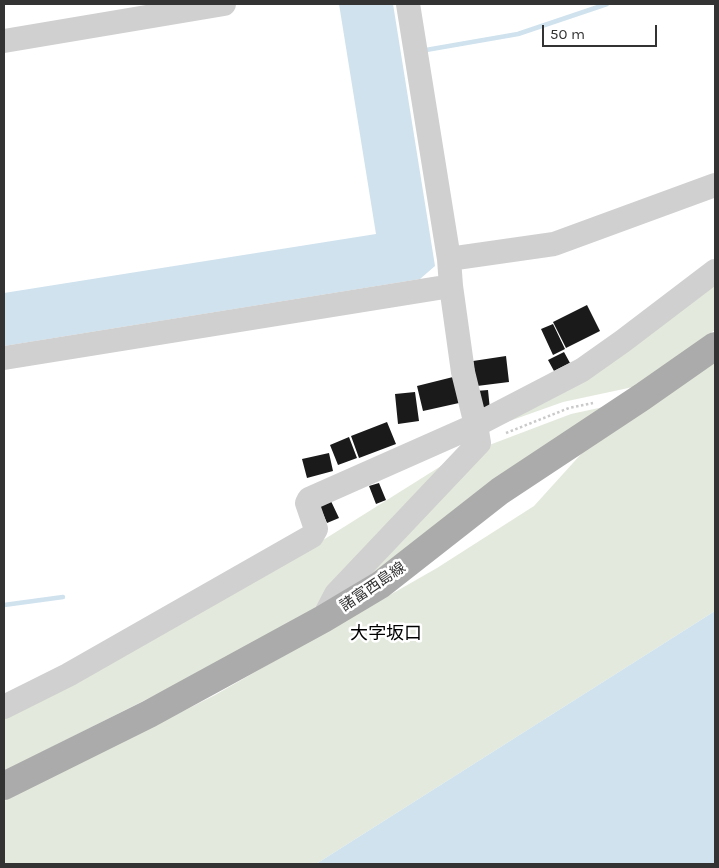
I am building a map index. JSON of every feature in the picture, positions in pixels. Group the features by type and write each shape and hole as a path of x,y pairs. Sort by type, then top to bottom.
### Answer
{"main road":[{"name":"諸富西島線","path":"4,786 148,714 380,586 500,491 715,346"}],"street":[{"path":"4,41 224,4"},
{"path":"408,4 449,259 463,372 478,434"},
{"path":"449,259 554,244 715,185"},
{"path":"4,707 68,675 312,536 316,529 307,503 309,499 478,434 582,370 715,271"},
{"path":"4,358 451,286"},
{"path":"323,619 336,594 478,434"}],"path":[{"path":"478,434 569,408 595,403"}],"shaded area":[{"path":"715,280 715,330 633,387 563,402 504,423"},
{"path":"715,357 715,611 316,864 4,864 4,801 215,695 437,568 534,506 582,453"},
{"path":"622,403 491,484 345,594 484,447 571,414"},
{"path":"457,456 317,607 183,681 4,771 4,716 320,542"}],"water":[{"path":"339,4 393,4 435,266 420,279 4,346 4,293 376,234"},
{"path":"715,611 715,864 316,864"}],"building":[{"path":"587,305 600,331 566,348 553,322"},
{"path":"553,324 565,349 553,355 541,329"},
{"path":"564,352 570,363 554,371 548,360"},
{"path":"506,356 509,382 477,386 473,361"},
{"path":"453,377 459,403 423,411 417,386"},
{"path":"488,390 490,410 478,412 476,391"},
{"path":"415,392 419,421 398,424 395,394"},
{"path":"387,422 396,444 359,458 351,436"},
{"path":"349,437 357,458 338,465 330,445"},
{"path":"329,453 333,471 307,478 302,459"},
{"path":"379,483 386,500 376,504 369,486"},
{"path":"329,497 339,518 327,523 318,502"}],"waterway":[{"path":"426,50 518,34 607,4"},
{"path":"4,605 63,597"}],"district":[{"name":"大字坂口","path":"386,634"}]}
